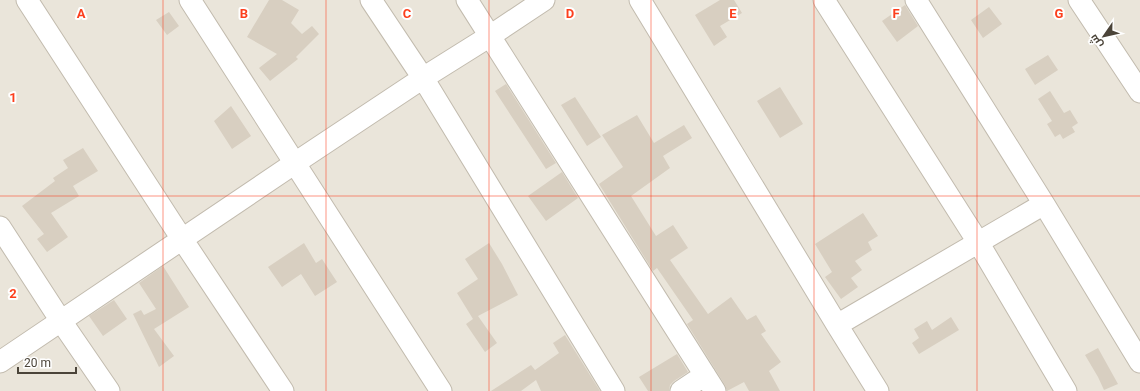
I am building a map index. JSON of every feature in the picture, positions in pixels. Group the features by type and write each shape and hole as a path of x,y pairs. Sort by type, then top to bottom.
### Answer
{"street":[{"path":"27,0 182,239 283,391"},
{"path":"190,0 441,391"},
{"path":"371,0 423,78 614,391"},
{"path":"467,0 710,383 681,391"},
{"path":"0,362 295,163 544,0"},
{"path":"640,0 878,391"},
{"path":"824,0 978,242 1066,391"},
{"path":"916,0 1044,204 1140,362"},
{"path":"1079,0 1140,92"},
{"path":"837,325 1044,204"},
{"path":"0,227 61,321 109,391"}],"shaded area":[{"path":"0,0 1140,0 1140,391 0,391"}],"building":[{"path":"269,0 282,0 299,10 291,23 302,34 312,26 319,34 296,57 298,59 270,81 259,68 277,54 247,37"},
{"path":"720,0 734,0 742,13 720,26 727,37 714,46 695,15"},
{"path":"905,5 918,26 897,42 882,21"},
{"path":"989,7 1002,24 983,38 971,20"},
{"path":"169,12 179,26 167,35 156,20"},
{"path":"1048,55 1058,70 1035,85 1025,69"},
{"path":"506,84 556,163 546,169 495,91"},
{"path":"780,87 803,124 780,138 757,101"},
{"path":"1050,91 1064,113 1070,110 1078,123 1072,127 1075,132 1063,139 1060,134 1055,137 1047,124 1052,121 1038,99"},
{"path":"575,97 601,137 587,146 561,105"},
{"path":"231,106 251,136 232,149 214,121"},
{"path":"637,115 654,143 684,125 692,138 663,156 670,168 631,196 656,236 673,225 688,248 670,260 708,314 731,297 747,320 756,315 766,331 761,334 781,362 769,371 780,391 749,391 744,382 727,391 725,385 687,324 693,320 657,268 653,271 599,184 623,167 602,135"},
{"path":"83,148 98,171 73,186 79,196 51,213 68,237 47,252 37,239 44,234 22,206 55,181 53,178 68,168 63,160"},
{"path":"562,172 578,198 546,221 528,196"},
{"path":"863,213 878,236 868,242 872,250 855,261 862,270 851,278 858,287 841,299 825,277 832,272 815,244"},
{"path":"304,243 316,263 322,259 337,282 315,296 301,274 282,287 268,267"},
{"path":"489,243 518,295 478,316 497,343 485,352 466,324 473,319 457,293 478,279 465,259"},
{"path":"163,266 189,307 154,329 174,356 159,367 133,314 141,310 144,315 156,309 139,283"},
{"path":"114,300 127,319 103,336 89,316"},
{"path":"951,317 959,330 919,354 912,343 919,338 914,329 927,321 932,330"},
{"path":"565,335 600,391 541,391 536,380 521,391 491,391 531,365 535,370 559,353 553,343"},
{"path":"1098,348 1118,384 1104,390 1085,355"},
{"path":"677,354 688,372 670,385 669,391 648,391 639,377"}]}
